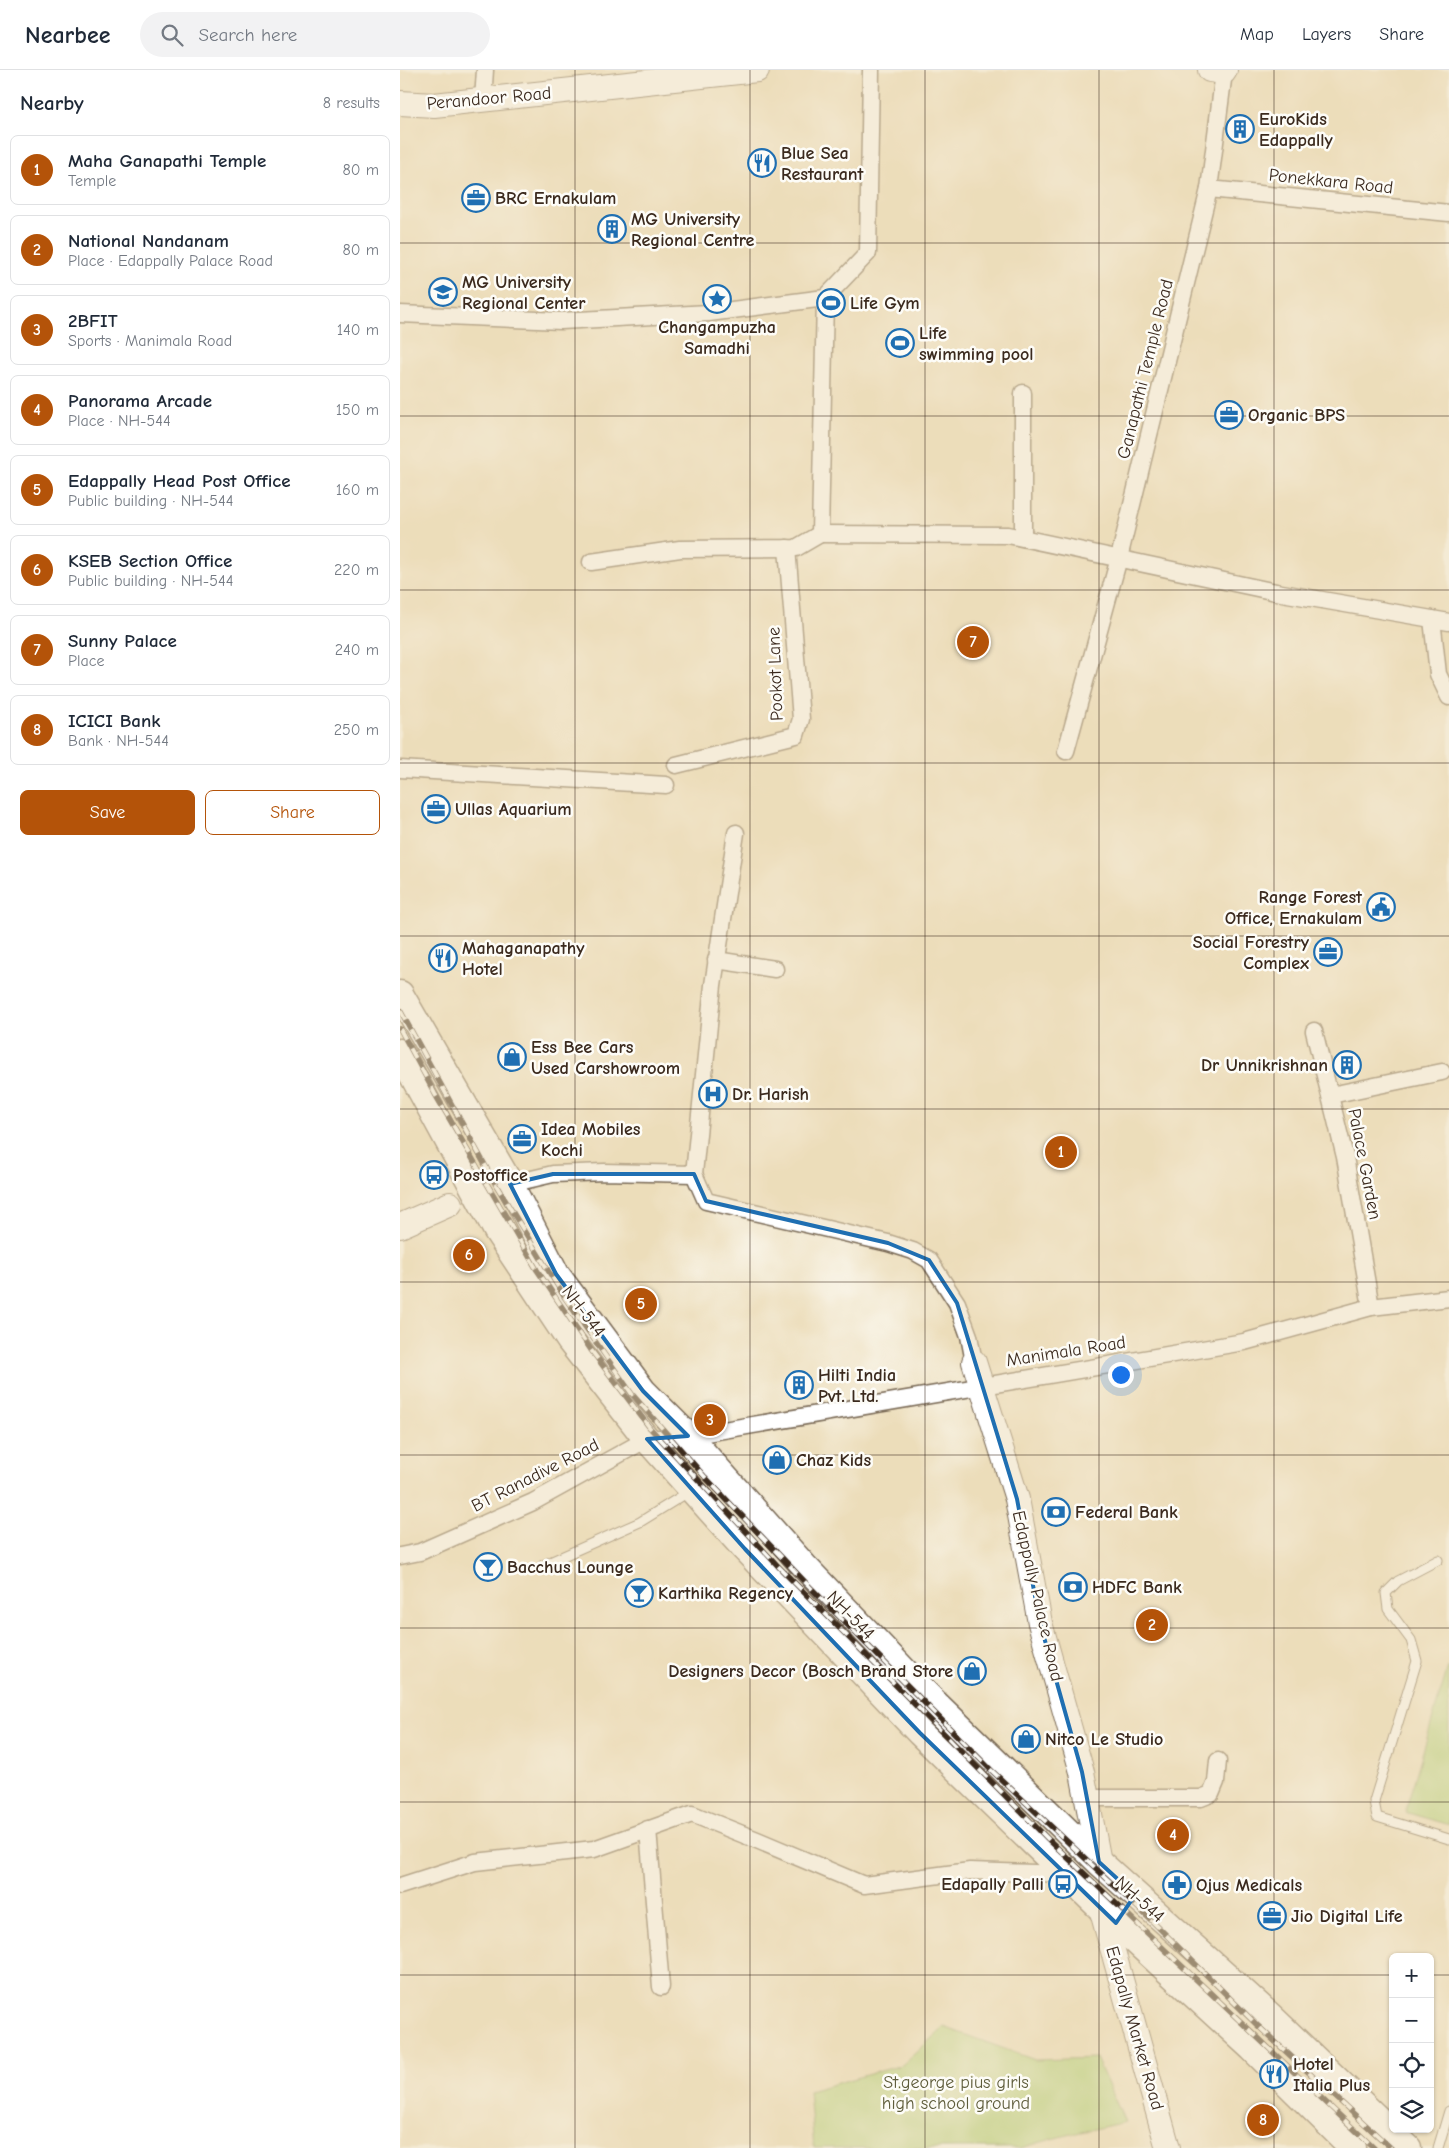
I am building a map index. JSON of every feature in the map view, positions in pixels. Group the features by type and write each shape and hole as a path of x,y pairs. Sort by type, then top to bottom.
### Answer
{"main road":[{"name":"NH-544","path":"400,994 510,1184 556,1274 643,1391 688,1436 804,1566 933,1702 1099,1862 1269,2015 1408,2148"},
{"name":"NH-544","path":"400,1052 497,1231 570,1341 647,1439 745,1549 920,1733 1109,1915 1252,2048 1353,2148"},
{"path":"1109,1915 1135,1895"},
{"path":"1359,2148 1381,2122"}],"street":[{"path":"483,100 485,70"},
{"name":"Perandoor Road","path":"400,103 434,105 756,70"},
{"path":"400,314 562,321 709,313 825,298 868,252 871,70"},
{"name":"Ganapathi Temple Road","path":"1066,751 1120,558 1209,190 1220,71"},
{"name":"Ponekkara Road","path":"1209,190 1449,213"},
{"path":"820,534 825,298"},
{"path":"1023,537 1024,393"},
{"path":"591,562 680,549 796,548 820,534 998,534 1023,537 1276,592 1449,622"},
{"name":"Pookot Lane","path":"676,765 796,735 801,719 787,548"},
{"path":"1432,619 1438,674 1449,697"},
{"path":"400,769 666,785"},
{"path":"736,833 716,960 694,1174 706,1201 888,1243 914,1251 929,1260 957,1303 969,1336 974,1362"},
{"path":"716,960 775,969"},
{"name":"Palace Garden","path":"1314,1031 1345,1158 1371,1307"},
{"path":"1330,1096 1442,1072"},
{"path":"510,1184 553,1174 604,1172 694,1174"},
{"path":"400,1226 450,1204 477,1196"},
{"name":"Manimala Road","path":"688,1436 1244,1342 1371,1307 1449,1298"},
{"name":"Edappally Palace Road","path":"974,1362 1016,1499 1040,1623 1082,1772 1099,1862"},
{"name":"BT Ranadive Road","path":"400,1556 420,1552 533,1502 647,1439 688,1436"},
{"path":"1086,1798 1201,1798 1211,1794 1216,1782 1218,1761"},
{"path":"400,1886 475,1862 594,1849 692,1814 864,1885 970,1871 1068,1874"},
{"path":"648,1829 661,1987"},
{"name":"Edapally Market Road","path":"1109,1915 1168,2148"}],"lane":[{"path":"543,1565 640,1522 692,1490"},
{"path":"1438,1560 1398,1581 1386,1593 1388,1609 1411,1640 1417,1661 1374,1801 1377,1817 1449,1839"},
{"path":"1438,2148 1449,2111"}],"highlighted area":[{"path":"553,1174 694,1174 706,1201 888,1243 929,1260 957,1303 1017,1499 1040,1623 1082,1772 1099,1862 1135,1895 1116,1923 920,1733 745,1549 647,1439 688,1436 643,1391 556,1274 510,1184"}],"green space":[{"path":"1449,1668 1449,1825 1405,1812"},
{"name":"St.george pius girls high school ground","path":"944,2027 1035,2060 1096,2058 1125,2122 1021,2148 814,2148 809,2091 902,2065"}],"railway":[{"path":"400,1010 496,1185 565,1298 632,1394 705,1477 806,1583 991,1770 1153,1922 1257,2025 1391,2148"},
{"path":"400,1029 435,1094 537,1270 591,1350 650,1428 778,1566 1048,1839 1374,2148"}],"place":[{"name":"EuroKids Edappally","path":"1240,129"},
{"name":"Blue Sea Restaurant","path":"762,163"},
{"name":"BRC Ernakulam","path":"476,198"},
{"name":"MG University Regional Centre","path":"612,229"},
{"name":"MG University Regional Center","path":"443,292"},
{"name":"Changampuzha Samadhi","path":"717,299"},
{"name":"Life Gym","path":"831,303"},
{"name":"Life swimming pool","path":"900,343"},
{"name":"Organic BPS","path":"1229,415"},
{"name":"Sunny Palace","path":"973,642"},
{"name":"Ullas Aquarium","path":"436,809"},
{"name":"Range Forest Office, Ernakulam","path":"1381,907"},
{"name":"Social Forestry Complex","path":"1328,952"},
{"name":"Mahaganapathy Hotel","path":"443,958"},
{"name":"Ess Bee Cars Used Carshowroom","path":"512,1057"},
{"name":"Dr Unnikrishnan","path":"1347,1065"},
{"name":"Dr. Harish","path":"713,1094"},
{"name":"Idea Mobiles Kochi","path":"522,1139"},
{"name":"Maha Ganapathi Temple","path":"1061,1152"},
{"name":"Postoffice","path":"434,1175"},
{"name":"KSEB Section Office","path":"469,1255"},
{"name":"Edappally Head Post Office","path":"641,1304"},
{"name":"Hilti India Pvt. Ltd.","path":"799,1385"},
{"name":"2BFIT","path":"710,1420"},
{"name":"Chaz Kids","path":"777,1460"},
{"name":"Federal Bank","path":"1056,1512"},
{"name":"Bacchus Lounge","path":"488,1567"},
{"name":"HDFC Bank","path":"1073,1587"},
{"name":"Karthika Regency","path":"639,1593"},
{"name":"National Nandanam","path":"1152,1625"},
{"name":"Designers Decor (Bosch Brand Store","path":"972,1671"},
{"name":"Nitco Le Studio","path":"1026,1739"},
{"name":"Panorama Arcade","path":"1173,1835"},
{"name":"Edapally Palli","path":"1063,1884"},
{"name":"Ojus Medicals","path":"1177,1885"},
{"name":"Jio Digital Life","path":"1272,1916"},
{"name":"Hotel Italia Plus","path":"1274,2074"},
{"name":"ICICI Bank","path":"1263,2120"}]}
